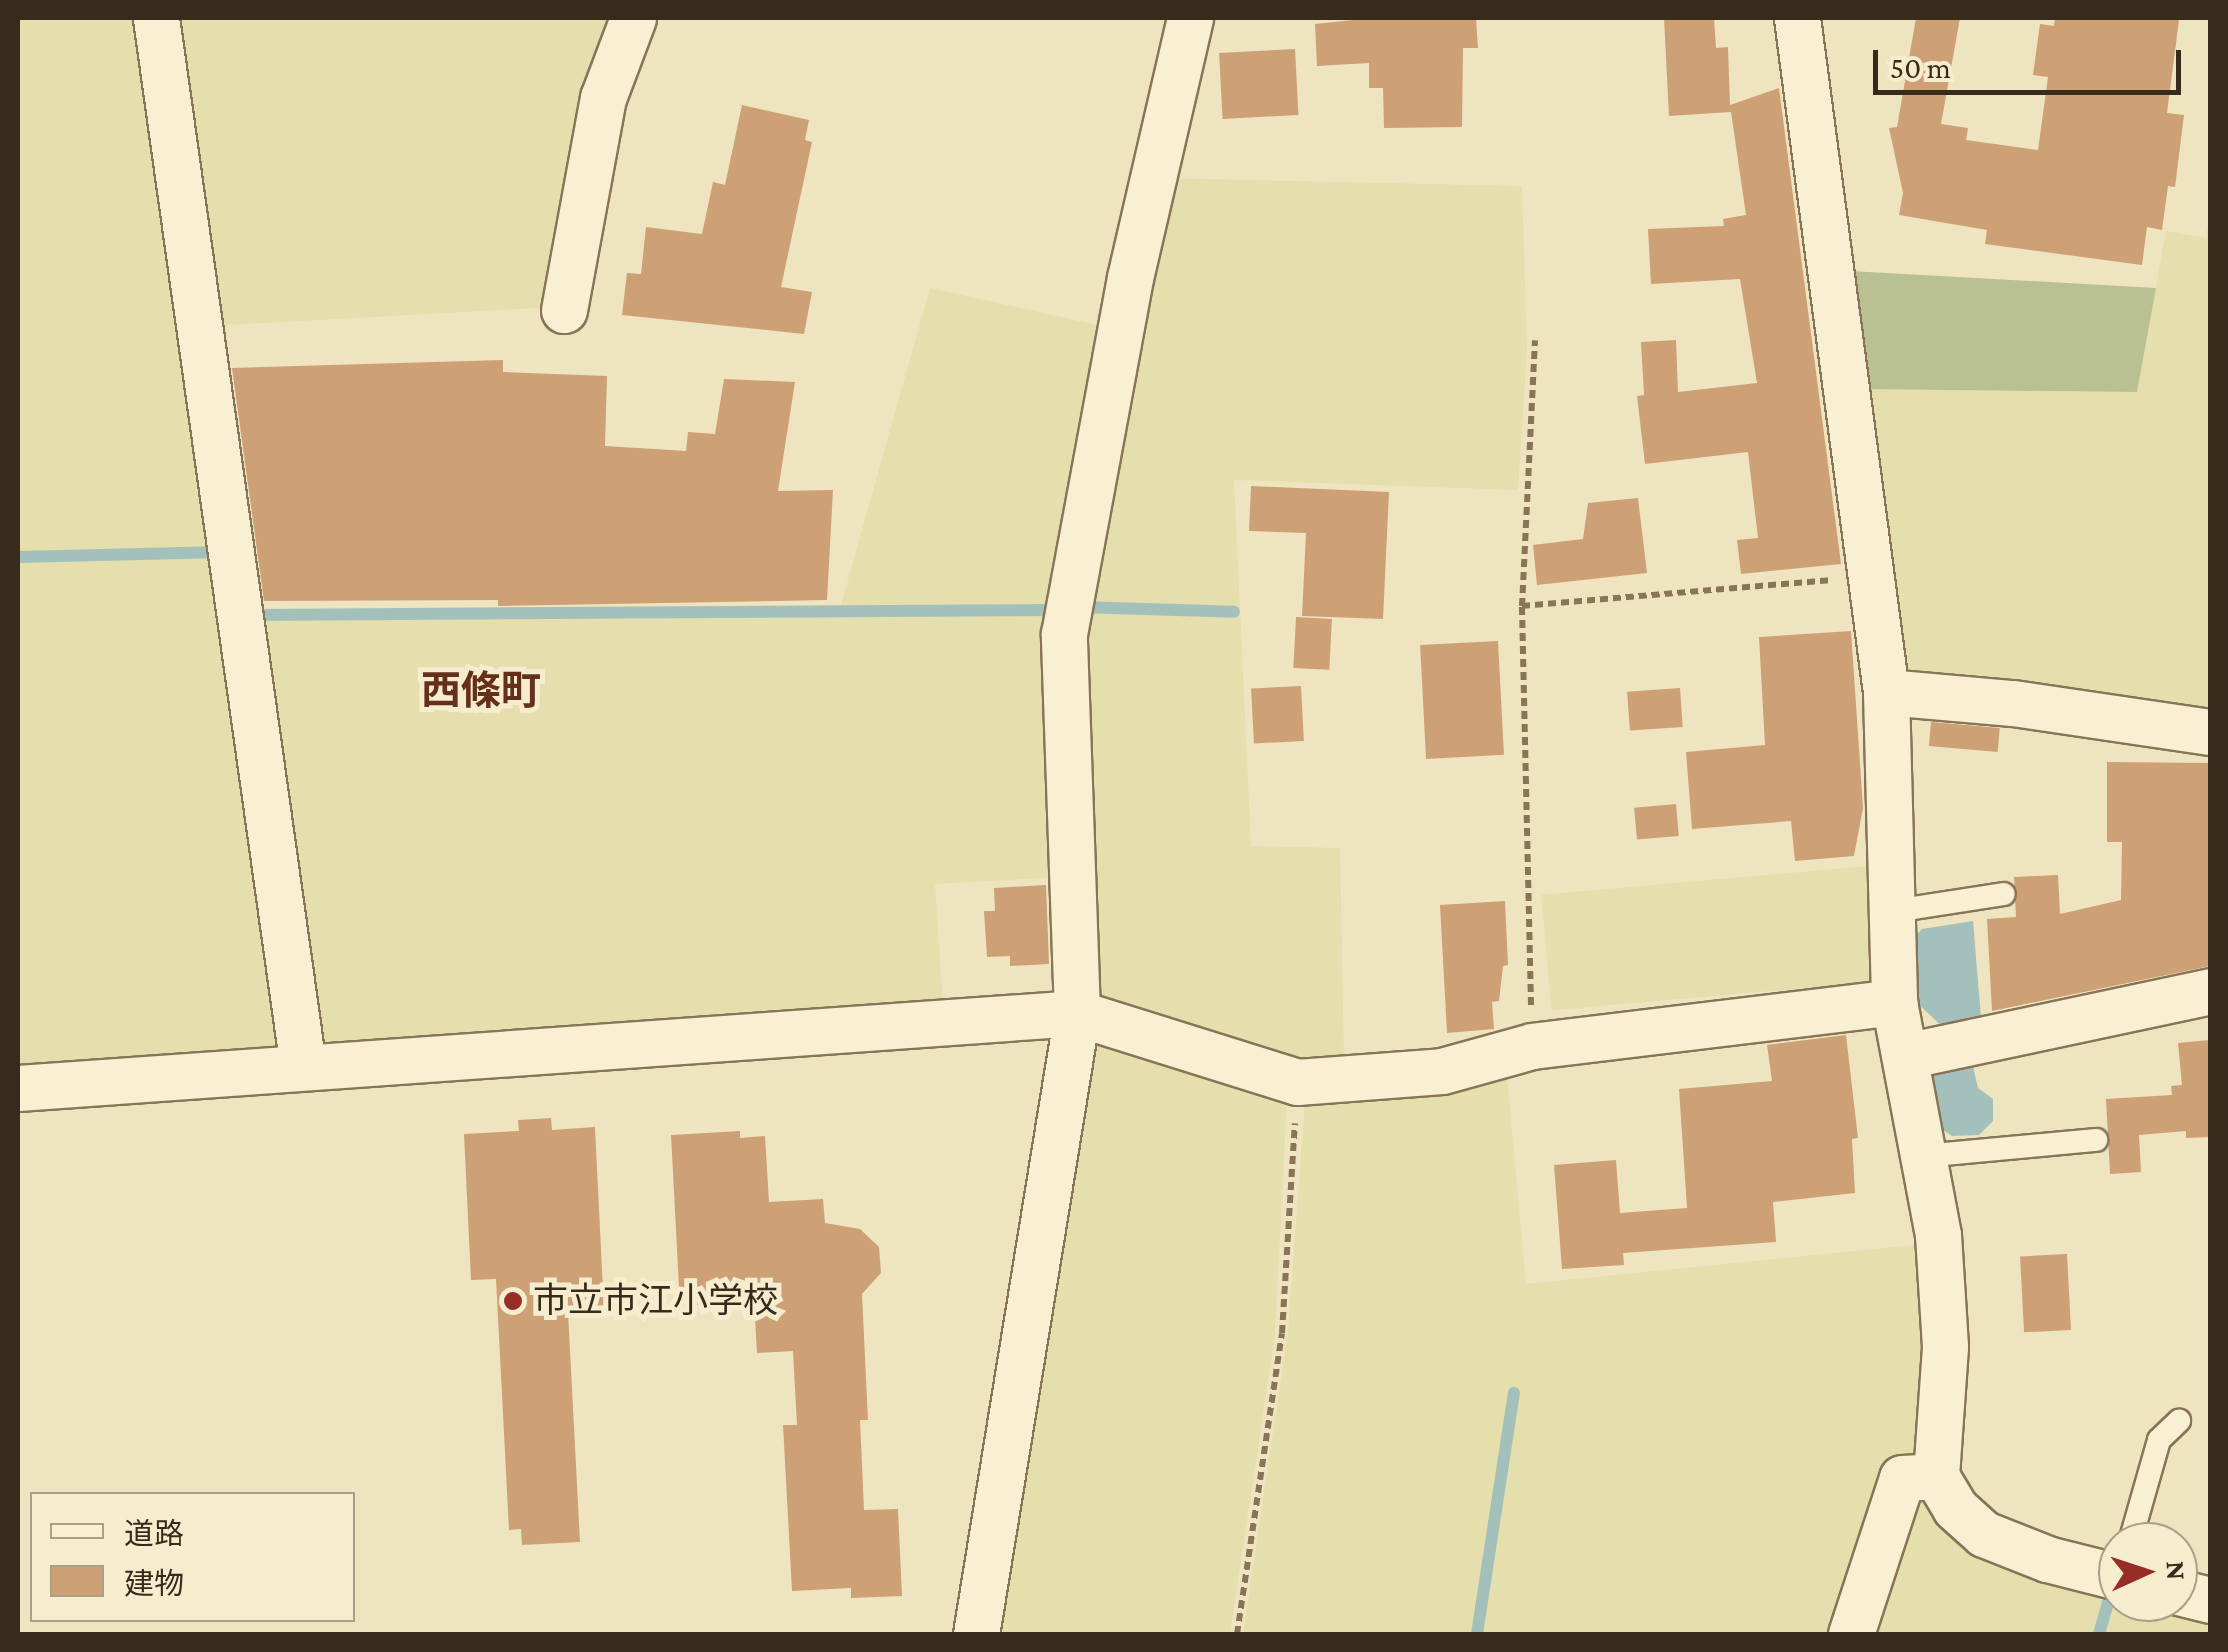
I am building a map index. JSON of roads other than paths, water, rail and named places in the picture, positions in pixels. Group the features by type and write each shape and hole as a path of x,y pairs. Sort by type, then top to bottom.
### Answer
{"street":[{"path":"156,18 303,1067"},
{"path":"564,310 603,98 634,18"},
{"path":"976,1634 1077,1013 1064,634 1130,278 1190,18"},
{"path":"1798,18 1875,576 1886,692 1888,912 1894,1002 1938,1235 1946,1347 1936,1476 1954,1508 1984,1534 2098,1571"},
{"path":"1886,692 2013,702 2210,732"},
{"path":"1905,1056 2210,990"},
{"path":"18,1088 1077,1013 1297,1082 1442,1071 1532,1046 1894,1002"},
{"path":"1851,1634 1902,1478 1936,1476"}],"lane":[{"path":"1888,912 2004,894"},
{"path":"1923,1156 2096,1140"},
{"path":"2135,1522 2158,1440 2180,1421"}],"water":[{"path":"1973,921 1982,1030 1950,1034 1914,1000 1909,943 1922,929"},
{"path":"1972,1062 1978,1088 1993,1099 1993,1121 1979,1135 1952,1136 1940,1128 1928,1074"}],"waterway":[{"path":"18,557 224,552"},
{"path":"1079,607 1234,612"},
{"path":"249,615 1047,610"},
{"path":"1477,1634 1514,1393"},
{"path":"2099,1634 2103,1622"}],"place":[{"name":"市立市江小学校","path":"513,1301"}],"district":[{"name":"西條町","path":"481,691"}]}
